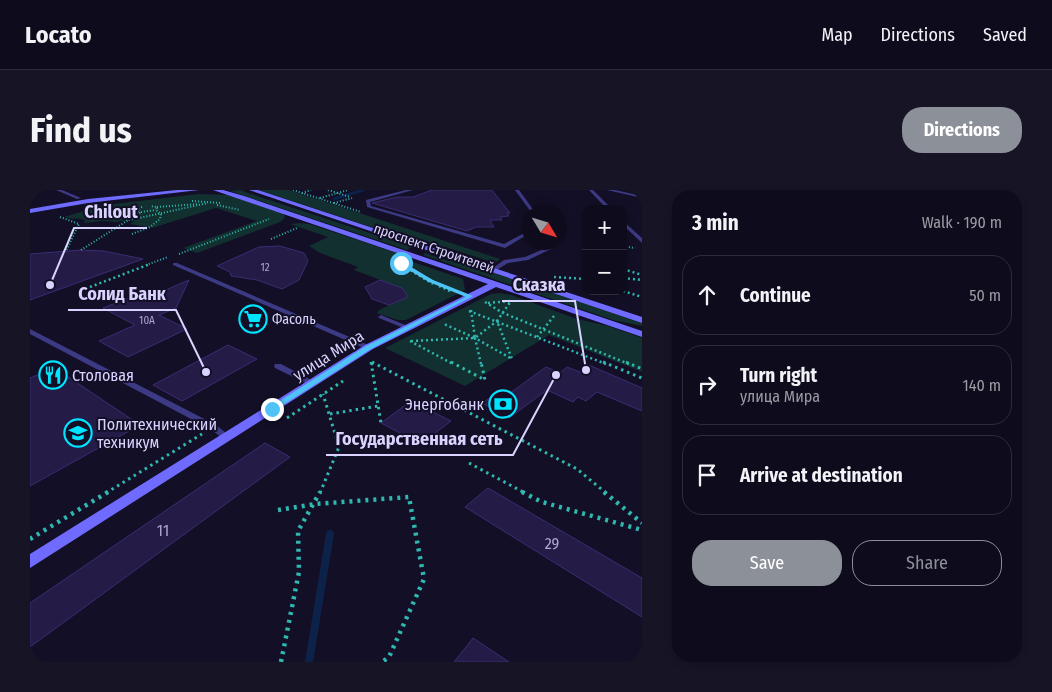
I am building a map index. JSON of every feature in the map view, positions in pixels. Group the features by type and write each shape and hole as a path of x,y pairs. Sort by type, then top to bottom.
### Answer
{"street":[{"path":"30,211 110,190"},
{"path":"30,211 88,201 196,190"},
{"name":"проспект Строителей","path":"216,190 242,196 642,334"},
{"name":"проспект Строителей","path":"252,190 642,320"},
{"path":"410,254 424,247"},
{"name":"улица Мира","path":"30,562 369,347 408,328 474,302 497,283"}],"lane":[{"path":"58,190 79,198"},
{"path":"411,190 368,201 369,207 505,246 522,235"},
{"path":"517,190 528,205"},
{"path":"591,190 606,205"},
{"path":"609,190 642,198"},
{"path":"627,225 635,230 642,241"},
{"path":"505,246 507,252 514,260"},
{"path":"493,270 506,261 526,259 546,250"},
{"path":"175,264 369,347"},
{"path":"381,317 408,328"},
{"path":"30,331 213,427 227,437"},
{"path":"278,366 313,383"}],"path":[{"path":"302,193 311,190"},
{"path":"328,190 352,197 334,203"},
{"path":"319,199 348,190"},
{"path":"186,200 230,203"},
{"path":"128,220 211,202 242,211"},
{"path":"141,212 136,210 144,206 152,206 157,207 156,210 161,214"},
{"path":"120,209 128,220"},
{"path":"80,250 141,212 156,210"},
{"path":"132,234 150,227 160,220 161,214"},
{"path":"269,215 275,217"},
{"path":"57,216 79,224 66,250"},
{"path":"260,217 276,222"},
{"path":"294,224 302,226"},
{"path":"271,239 298,228 291,226"},
{"path":"452,292 429,282 401,263 431,281 474,302 488,303 502,314 642,369"},
{"path":"627,270 642,275"},
{"path":"627,278 642,280"},
{"path":"627,292 642,297"},
{"path":"482,304 511,301 520,298"},
{"path":"410,341 475,338 497,321 511,301"},
{"path":"410,341 485,380 475,338 471,310 474,302"},
{"path":"464,314 471,310"},
{"path":"471,310 642,378"},
{"path":"435,328 450,321"},
{"path":"444,324 475,338 512,359 497,321"},
{"path":"404,344 419,337"},
{"path":"363,368 377,358"},
{"path":"371,362 381,423"},
{"path":"371,362 577,469 642,523"},
{"path":"287,418 347,378"},
{"path":"281,662 299,572 298,531 315,504 339,447 330,414 322,394"},
{"path":"330,414 378,406"},
{"path":"468,463 542,502 642,530"},
{"path":"278,510 315,504 409,497 424,579 389,657 382,662"}],"green space":[{"path":"242,190 412,247 407,250 230,191"},
{"path":"259,190 289,190 500,259 495,263 445,247 417,242"},
{"path":"198,194 228,195 284,214 285,218 280,222 197,253 183,248 257,221 216,208 152,228 130,224 135,220 132,219 116,222 84,223 85,220 82,219 64,217 84,211 89,207"},
{"path":"290,224 309,224 397,253 410,261 463,279 465,290 406,320 398,320 377,313 379,310 407,297 402,288 354,270 358,267 320,253 309,246 328,237"},
{"path":"425,253 449,261 458,261 642,323 642,326 613,320 423,255"},
{"path":"491,294 511,295 577,319 608,326 642,338 642,372 549,335 465,386 385,348"}],"building":[{"path":"432,190 492,190 510,213 507,213 509,216 500,217 502,220 490,220 494,227 476,227 467,231 372,203 397,197 413,197"},
{"path":"280,246 304,253 308,261 299,280 282,289 257,280 231,276 230,272 217,266 259,247"},
{"path":"81,250 104,251 143,259 30,300 30,254"},
{"path":"189,280 176,308 159,315 187,329 128,357 99,341 135,325 103,308 141,293 149,297"},
{"path":"380,280 402,288 408,297 389,305 372,299 365,287"},
{"path":"228,345 257,359 182,401 153,385"},
{"path":"589,365 642,388 642,411 597,392 586,401 578,397 573,402 547,390 509,418 482,403 499,392 506,396 546,367 560,373 567,367 580,372"},
{"name":"Политехнический техникум","path":"55,368 140,425 30,486 30,378"},
{"path":"411,401 451,421 421,444 381,423"},
{"path":"265,443 290,457 30,647 30,603"},
{"path":"488,488 642,578 642,617 465,507"},
{"path":"473,638 509,662 454,662"}],"waterway":[{"path":"334,199 363,190"},
{"path":"309,662 330,534"}],"place":[{"name":"Chilout","path":"50,285"},
{"name":"Фасоль","path":"253,319"},
{"name":"Сказка","path":"586,370"},
{"name":"Солид Банк","path":"206,372"},
{"name":"Столовая","path":"53,375"},
{"name":"Государственная сеть","path":"556,375"},
{"name":"Энергобанк","path":"503,404"},
{"name":"Политехнический техникум","path":"78,433"}],"route":[{"path":"272,409 369,347 470,296 431,281 401,263"}]}
